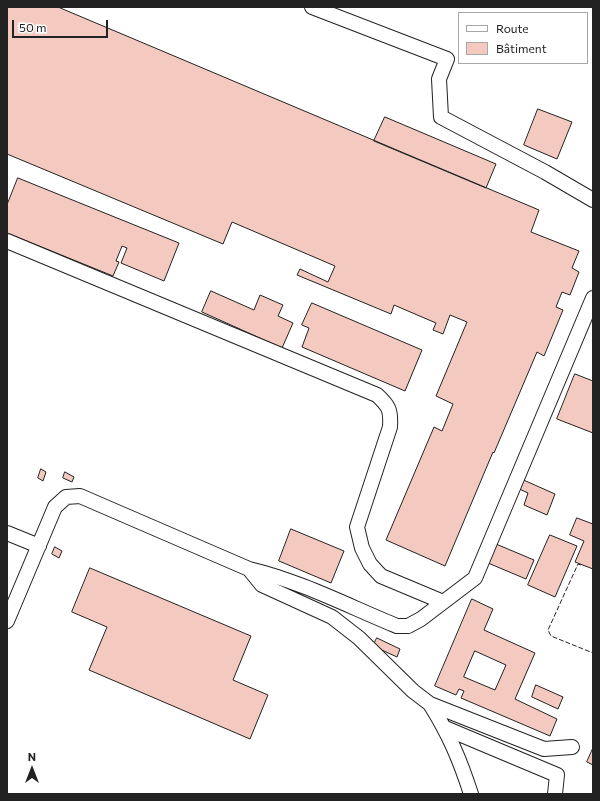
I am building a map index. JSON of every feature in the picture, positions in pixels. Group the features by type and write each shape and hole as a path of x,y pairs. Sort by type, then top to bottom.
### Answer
{"street":[{"path":"312,7 447,59 439,79 441,117 545,172 593,200"},
{"path":"7,241 377,395 387,404 391,416 390,427 357,527 362,548 370,564 381,576 443,602"},
{"path":"7,621 55,507 66,497 80,496 249,568 304,586 397,626 408,626 421,619 475,578 593,298"},
{"path":"8,536 38,546"},
{"path":"249,568 262,585 332,617 359,638 413,690 430,704 544,749 572,746"},
{"path":"430,704 445,728 462,763 471,794"},
{"path":"445,728 557,775 555,794"}],"building":[{"path":"7,7 58,7 539,210 531,232 579,251 572,268 579,272 570,295 562,292 556,307 563,310 544,356 537,352 445,566 386,540 434,427 442,431 453,404 436,396 467,322 450,315 443,334 433,330 436,323 394,305 391,314 297,275 300,269 328,282 335,266 232,222 223,244 7,154"},
{"path":"538,109 572,122 557,159 524,145"},
{"path":"385,117 496,164 486,188 374,141"},
{"path":"18,178 179,243 164,281 121,263 127,248 122,246 116,261 119,262 113,276 7,233 7,205"},
{"path":"211,291 254,310 260,295 283,305 278,316 293,323 282,348 202,312"},
{"path":"312,303 422,350 405,391 302,347 309,328 302,325"},
{"path":"575,374 593,381 593,433 557,419"},
{"path":"41,469 46,472 43,481 38,478"},
{"path":"65,472 74,477 72,482 63,478"},
{"path":"519,478 555,494 547,515 524,505 528,493 515,487"},
{"path":"577,518 593,524 593,569 575,562 584,541 570,535"},
{"path":"291,529 344,551 331,583 279,561"},
{"path":"550,535 577,546 555,597 528,585"},
{"path":"496,544 534,560 526,579 488,563"},
{"path":"55,547 62,551 59,558 52,554"},
{"path":"90,568 251,636 233,680 268,695 250,739 89,670 107,627 72,612"},
{"path":"472,599 493,609 484,630 535,653 515,699 557,719 550,736 461,698 464,691 459,689 456,695 435,686","holes":["475,651 506,665 495,690 464,677"]},
{"path":"377,638 400,649 397,657 373,646"},
{"path":"536,685 563,697 558,709 532,697"},
{"path":"593,748 593,765 587,762"}],"fence":[{"path":"581,565 578,564 548,630 551,636 593,653"}]}
